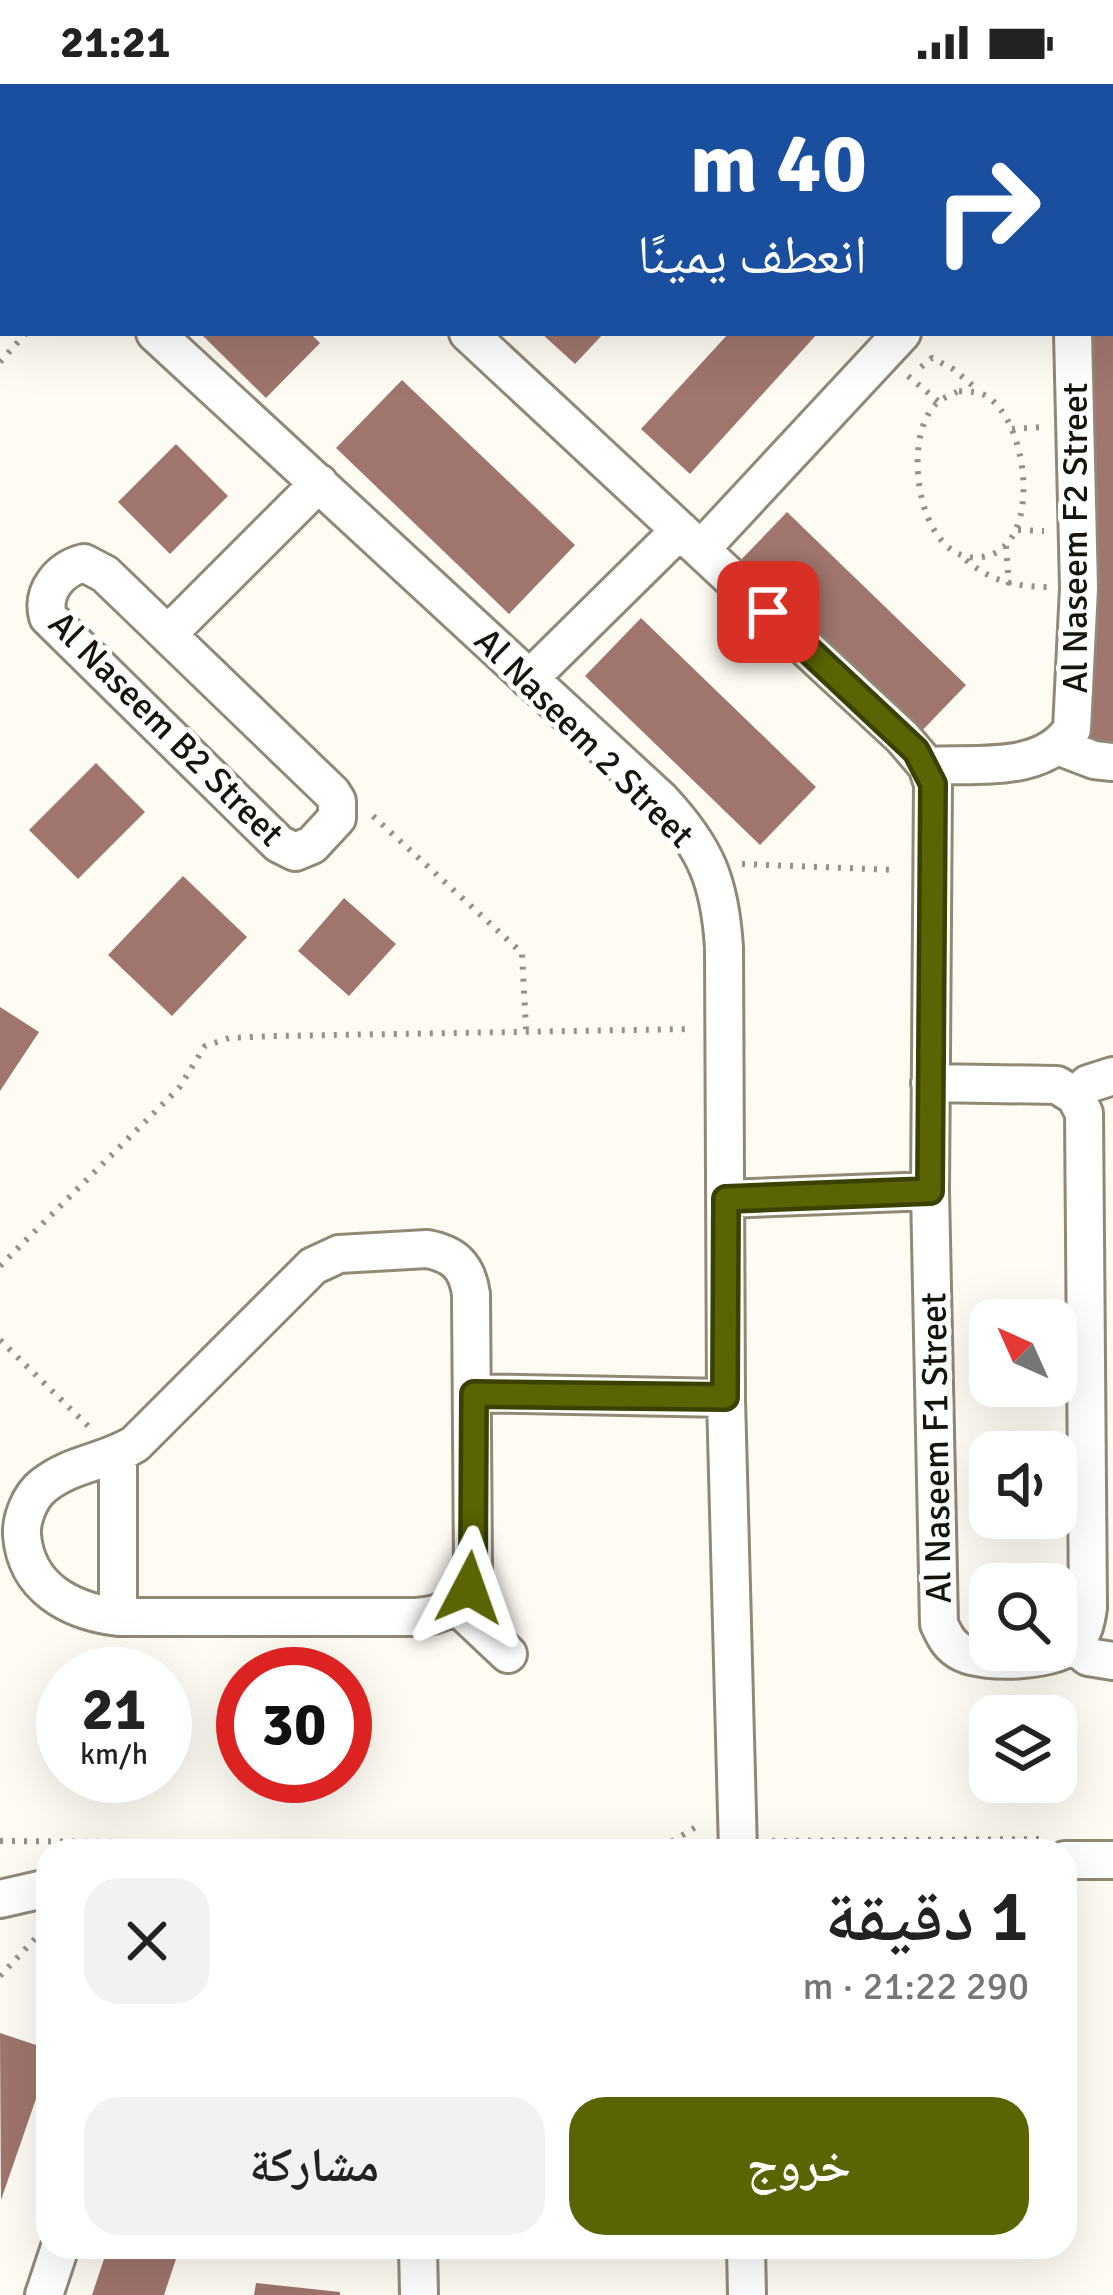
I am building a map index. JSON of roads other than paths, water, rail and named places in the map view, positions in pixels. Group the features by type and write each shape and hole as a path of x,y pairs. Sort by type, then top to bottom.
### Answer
{"street":[{"name":"Al Naseem 2 Street","path":"158,336 661,800 688,829 709,863 722,904 725,1030 728,1837"},
{"path":"470,336 927,766"},
{"path":"529,679 690,539 899,336"},
{"name":"Al Naseem F2 Street","path":"927,766 1041,758 1060,747 1072,728 1078,589 1073,336"},
{"name":"Al Naseem B2 Street","path":"168,634 319,483"},
{"name":"Al Naseem B2 Street","path":"84,563 96,567 168,634 338,801 337,818 312,845 295,853 286,850 56,626 48,617 47,594 72,566 84,563"},
{"path":"1060,747 1113,762"},
{"name":"Al Naseem F1 Street","path":"927,766 933,784 930,1191 939,1624 948,1643 969,1655"},
{"path":"1075,1096 1088,1084 1113,1076"},
{"path":"930,1083 1057,1085 1075,1096 1084,1113 1088,1608 1077,1638"},
{"path":"726,1199 930,1191"},
{"path":"427,1249 445,1252 460,1263 469,1279 473,1567 469,1588 456,1605 437,1616 118,1617 82,1610 45,1589 24,1559 22,1523 37,1490 67,1469 118,1455 148,1433 313,1266 339,1254 427,1249"},
{"path":"474,1394 725,1397"},
{"path":"118,1455 118,1617"},
{"path":"456,1605 508,1654"},
{"path":"1077,1647 1088,1657 1113,1661"},
{"path":"1077,1854 1113,1860"},
{"path":"0,1871 36,1872"},
{"path":"0,1899 36,1891"},
{"path":"44,2295 56,2259"},
{"path":"418,2259 419,2295"},
{"path":"746,2259 748,2295"}]}
